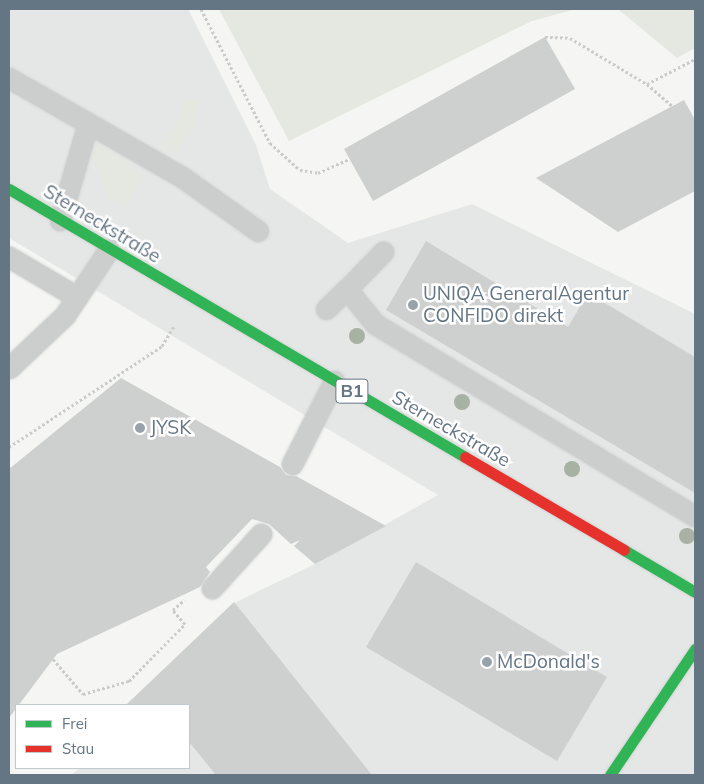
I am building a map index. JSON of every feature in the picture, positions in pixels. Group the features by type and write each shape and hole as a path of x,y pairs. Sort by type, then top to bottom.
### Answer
{"main road":[{"name":"Sterneckstraße","path":"9,189 695,592"},
{"path":"610,775 695,649"}],"lane":[{"path":"9,78 182,177 258,232"},
{"path":"60,220 88,123"},
{"path":"9,368 76,298 110,249"},
{"path":"326,309 383,252"},
{"path":"9,257 76,298"},
{"path":"347,289 375,324 695,516"},
{"path":"292,464 334,381"},
{"path":"212,588 260,534"}],"path":[{"path":"202,9 270,143 300,170 318,173 349,159"},
{"path":"545,37 570,38 647,84 672,106"},
{"path":"647,84 695,59"},
{"path":"9,447 162,346 191,297"},
{"path":"53,659 83,694 129,681 185,624 173,610 199,584 212,588"}],"shaded area":[{"path":"9,9 188,9 256,145 270,189 348,243 472,204 695,314 695,775 71,775 79,769 190,769 190,704 127,704 234,603 315,564 438,495 9,238"},
{"path":"219,9 576,9 532,21 289,141"},
{"path":"618,9 695,9 695,48 677,58"},
{"path":"184,99 199,100 195,123 178,152 154,151 173,130"},
{"path":"99,141 144,176 125,207 108,199 90,148"}],"building":[{"path":"545,37 575,89 373,201 344,149"},
{"path":"684,100 695,120 695,191 618,232 536,178"},
{"path":"426,241 568,327 588,293 695,357 695,493 386,310"},
{"path":"121,378 280,467 286,475 296,476 386,526 315,564 294,546 300,540 291,544 269,524 252,519 206,567 210,572 200,587 57,654 20,704 15,704 15,710 9,718 9,469"},
{"name":"McDonald's","path":"416,562 607,677 557,761 366,647"},
{"path":"234,602 372,775 216,775 190,743 190,704 127,704"}],"traffic: fast":[{"path":"9,189 465,457"},
{"path":"624,550 695,592"},
{"path":"610,775 695,649"}],"traffic: jam":[{"path":"465,457 624,550"}],"place":[{"name":"UNIQA GeneralAgentur CONFIDO direkt","path":"413,305"},
{"name":"JYSK","path":"140,428"},
{"name":"McDonald's","path":"487,662"}]}
